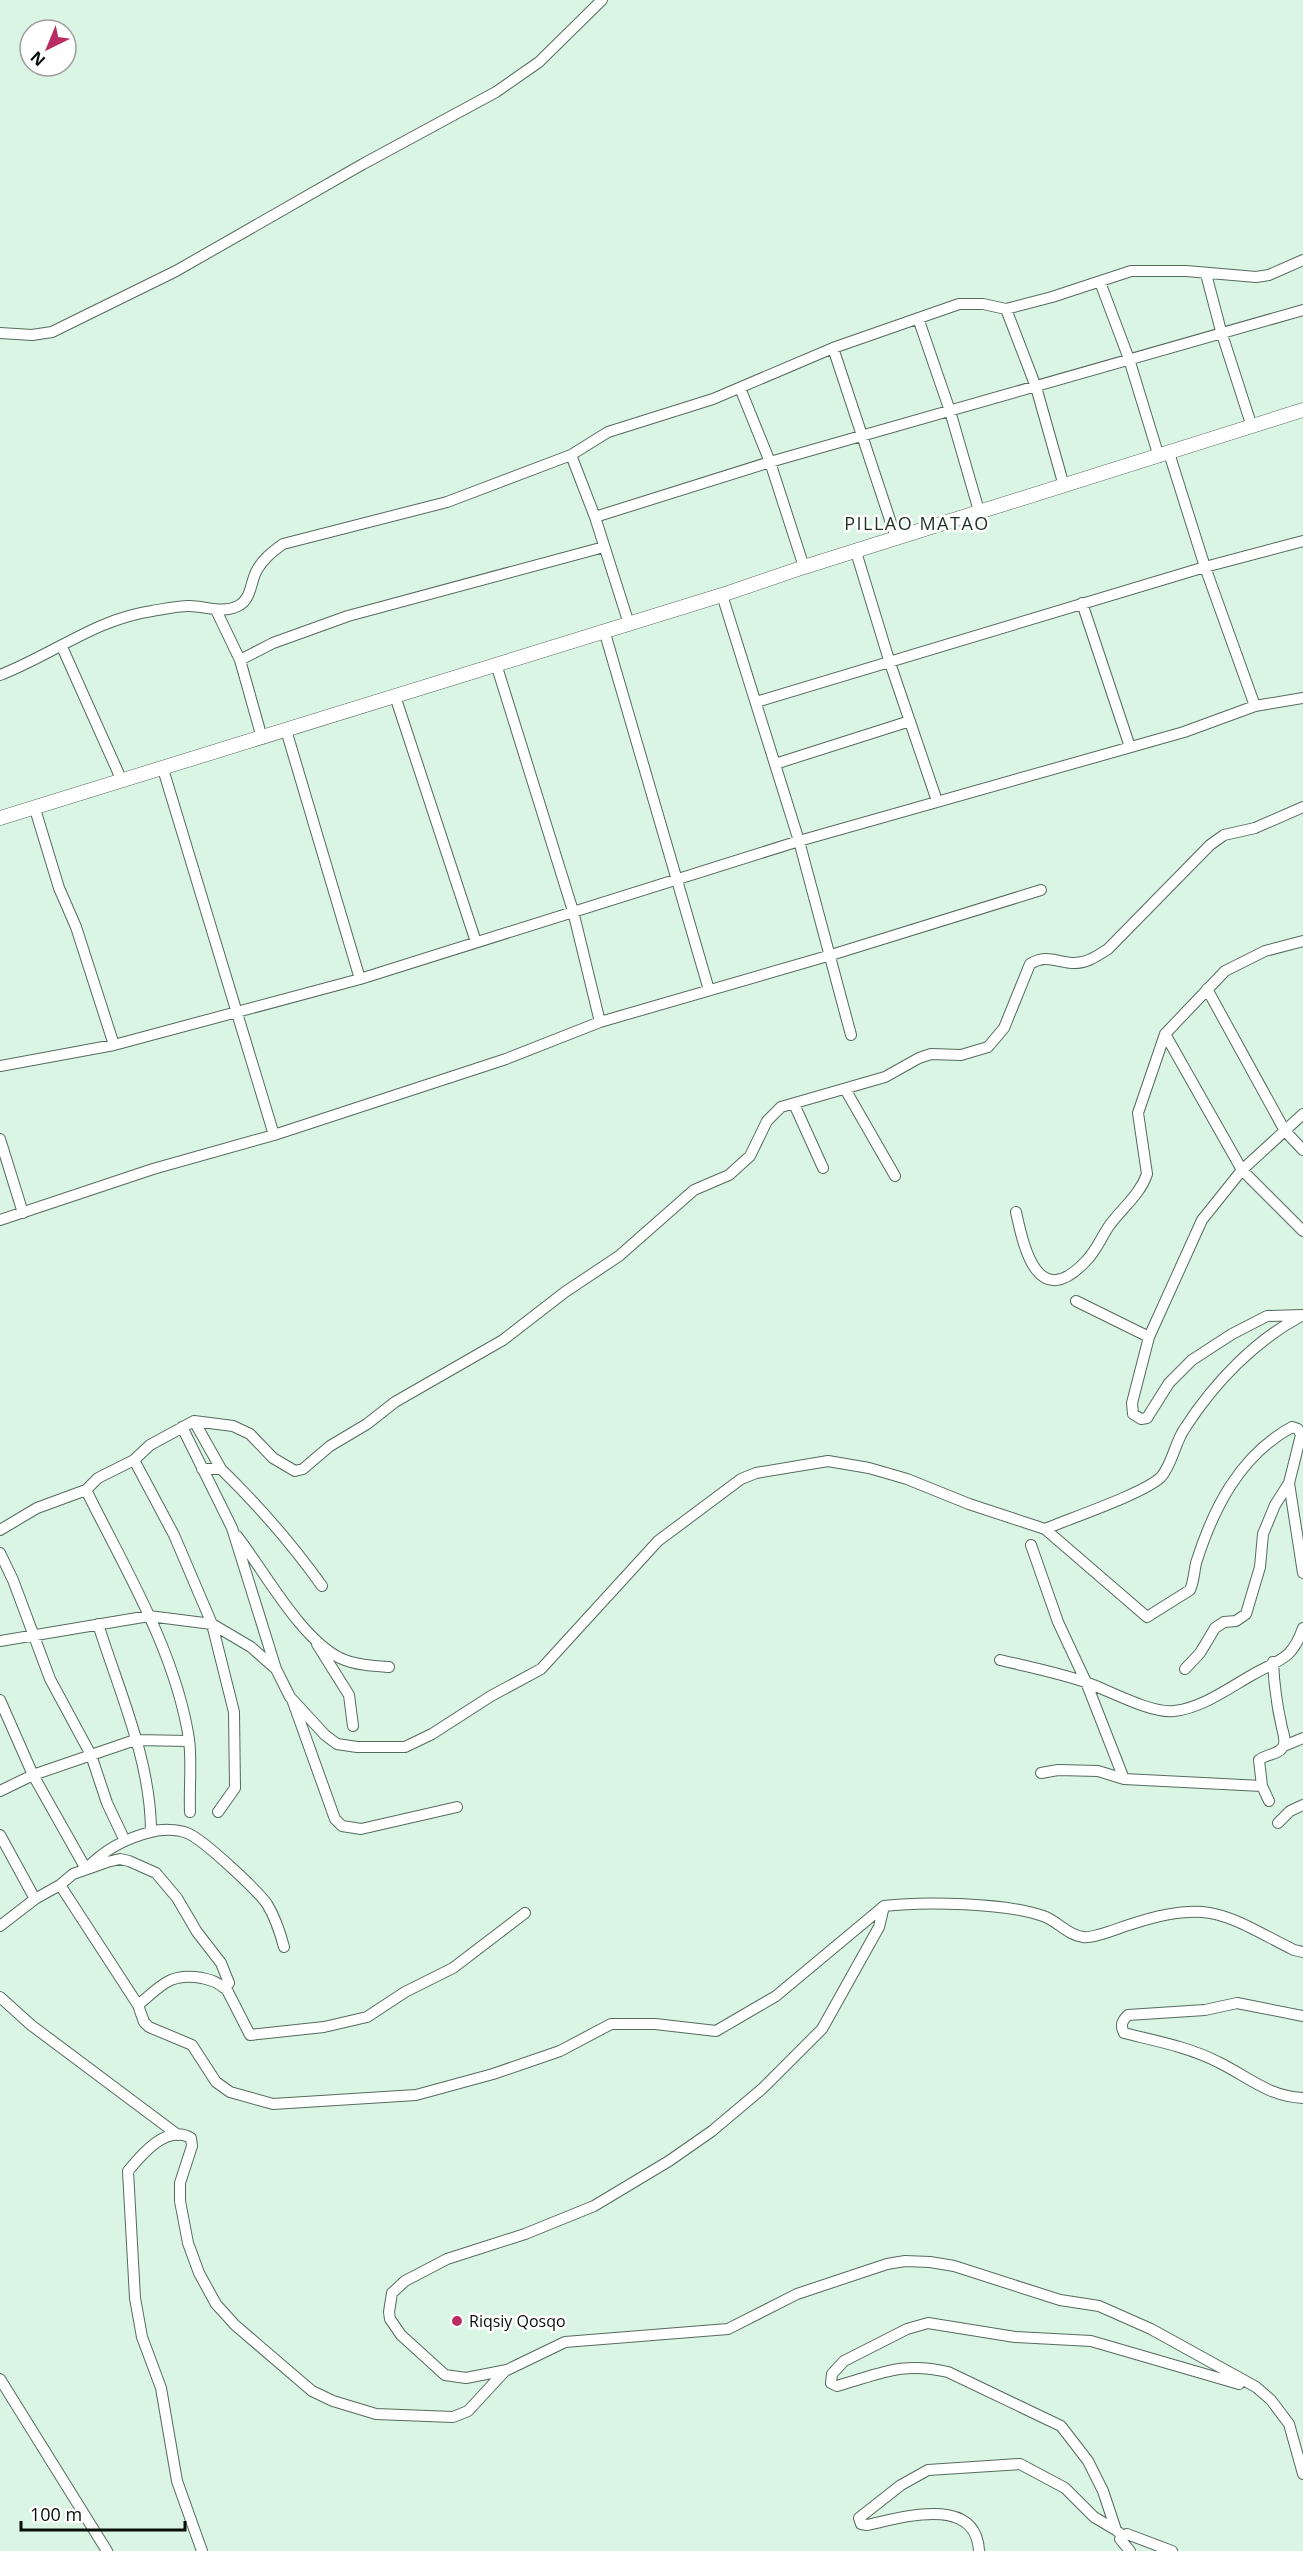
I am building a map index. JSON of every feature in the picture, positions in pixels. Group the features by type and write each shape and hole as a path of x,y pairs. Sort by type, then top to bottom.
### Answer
{"street":[{"path":"0,333 32,335 52,333 176,271 363,164 496,92 538,62 602,0"},
{"path":"0,675 62,647 106,622 150,611 189,606 216,610 229,609 243,602 249,594 256,572 267,556 283,544 447,502 571,455 608,432 740,388 833,348 959,304 983,304 1006,309 1131,271 1269,276 1303,260"},
{"path":"1206,274 1221,331 1252,427"},
{"path":"1100,282 1255,706"},
{"path":"1006,309 1036,387 1064,486"},
{"path":"595,516 770,462 1036,387 1221,331 1303,310"},
{"path":"918,318 950,411 979,511"},
{"path":"833,348 896,538"},
{"path":"740,388 770,462 804,567"},
{"path":"0,818 722,595 979,511 1303,410"},
{"path":"571,455 595,516 629,624"},
{"path":"756,702 888,660 1303,540"},
{"path":"240,660 273,643 348,616 604,547"},
{"path":"856,552 888,660 937,801"},
{"path":"722,595 799,841 851,1035"},
{"path":"1083,603 1130,747"},
{"path":"216,610 240,660 262,738"},
{"path":"604,630 709,990"},
{"path":"62,647 122,781"},
{"path":"496,664 573,911 600,1022"},
{"path":"395,696 476,942"},
{"path":"0,1066 114,1045 360,978 799,841 1184,732 1255,706 1303,698"},
{"path":"775,764 909,721"},
{"path":"286,730 360,978"},
{"path":"163,769 274,1136"},
{"path":"0,1530 37,1508 86,1490 98,1478 134,1460 150,1446 194,1421 233,1426 250,1434 281,1465 295,1471 303,1469 330,1446 367,1424 395,1402 502,1340 565,1292 619,1256 694,1190 729,1175 750,1155 773,1114 794,1104 885,1077 925,1056 961,1055 988,1047 1004,1028 1030,964 1045,958 1073,963 1096,957 1108,949 1210,845 1224,835 1255,828 1303,807"},
{"path":"35,809 59,888 76,927 114,1045"},
{"path":"0,1220 153,1169 274,1136 506,1059 600,1022 831,955 1041,890"},
{"path":"1016,1212 1025,1254 1042,1275 1054,1280 1070,1275 1087,1260 1110,1225 1144,1183 1147,1174 1138,1113 1165,1034 1225,971 1248,958 1282,945 1303,941"},
{"path":"1207,989 1285,1131 1301,1144"},
{"path":"1165,1034 1242,1170 1303,1231"},
{"path":"845,1089 895,1176"},
{"path":"794,1104 823,1168"},
{"path":"1302,1315 1266,1317 1232,1334 1192,1360 1169,1383 1144,1420 1133,1414 1132,1403 1149,1336 1202,1220 1242,1170 1303,1113"},
{"path":"0,1139 23,1213"},
{"path":"1076,1301 1149,1336"},
{"path":"1045,1529 1152,1485 1168,1468 1172,1451 1184,1429 1212,1389 1237,1365 1302,1315"},
{"path":"194,1421 209,1452 221,1469 294,1547 322,1586"},
{"path":"182,1427 232,1528 274,1585 284,1604 316,1641 349,1695 353,1726"},
{"path":"290,1696 325,1735 337,1744 397,1748 419,1741 484,1700 541,1669 658,1541 727,1489 756,1473 828,1461 869,1468 907,1479 969,1504 1045,1529 1147,1617 1190,1590 1196,1564 1225,1493 1258,1452 1292,1428 1298,1430 1300,1435 1289,1483 1263,1534 1260,1567 1246,1614 1236,1621 1224,1622 1215,1628 1200,1653 1185,1669"},
{"path":"134,1460 174,1535 212,1624 234,1712 236,1788 218,1812"},
{"path":"202,1470 221,1469"},
{"path":"1289,1483 1303,1573"},
{"path":"86,1490 149,1616 172,1673 189,1741 190,1812"},
{"path":"232,1528 276,1670 290,1696 335,1819 342,1826 361,1829 457,1807"},
{"path":"1031,1545 1058,1622 1086,1682 1124,1779"},
{"path":"0,1553 35,1635 50,1679 91,1755 107,1803 125,1841"},
{"path":"0,1641 149,1616 212,1624 251,1647 276,1670"},
{"path":"98,1624 145,1771 151,1808 151,1832"},
{"path":"1000,1660 1086,1682 1158,1710 1171,1712 1186,1709 1217,1695 1273,1662 1284,1658 1295,1649 1303,1628"},
{"path":"316,1641 340,1658 364,1665 389,1667"},
{"path":"1273,1662 1274,1696 1285,1738 1284,1746"},
{"path":"0,1700 33,1774 86,1869"},
{"path":"1269,1801 1262,1786 1259,1760 1265,1754 1278,1752 1284,1746 1303,1738"},
{"path":"0,1791 33,1774 135,1740 189,1741"},
{"path":"1041,1773 1058,1770 1098,1771 1124,1779 1262,1786"},
{"path":"1278,1823 1290,1811 1303,1805"},
{"path":"86,1869 97,1857 125,1841 164,1830 187,1833 205,1844 256,1890 275,1920 284,1947"},
{"path":"0,1835 35,1899"},
{"path":"0,1926 73,1874 120,1859 143,1865 156,1873 177,1898 197,1932 221,1963 227,1976 226,1988 250,2035 324,2027 367,2017 405,1992 453,1968 525,1913"},
{"path":"60,1885 138,2005 144,2022 149,2027 192,2045 216,2082 230,2092 273,2104 416,2095 493,2074 560,2050 611,2024 655,2024 716,2031 776,1996 884,1906 915,1902 1016,1909 1045,1916 1071,1934 1086,1938 1157,1916 1190,1910 1210,1911 1294,1950 1303,1952"},
{"path":"884,1906 879,1927 822,2029 763,2088 712,2131 643,2179 594,2206 525,2234 432,2266 405,2281 393,2293 390,2319 401,2335 445,2375 466,2379 507,2370 565,2342 728,2329 797,2294 905,2261 954,2266 1060,2300 1099,2306 1151,2329 1262,2392 1289,2424 1295,2439 1299,2469 1303,2474"},
{"path":"138,2005 174,1977 204,1979 226,1988"},
{"path":"0,1997 31,2025 178,2135"},
{"path":"1303,2016 1237,2003 1205,2010 1128,2015 1122,2021 1125,2033 1176,2046 1217,2061 1269,2092 1283,2097 1303,2098"},
{"path":"202,2551 177,2481 161,2388 142,2337 135,2298 128,2171 141,2154 166,2136 178,2135 191,2138 192,2146 180,2183 180,2200 188,2243 199,2273 216,2304 235,2325 312,2391 333,2401 376,2414 420,2418 453,2417 468,2411 507,2370"},
{"path":"1130,2551 1120,2539 1103,2491 1088,2462 1060,2426 948,2372 907,2366 837,2386 831,2384 832,2374 844,2361 906,2329 928,2323 1015,2337 1090,2341 1262,2392"},
{"path":"0,2379 107,2551"},
{"path":"979,2551 975,2534 966,2524 951,2516 930,2512 867,2525 861,2524 859,2518 901,2485 928,2470 1020,2464 1065,2488 1094,2517 1119,2533 1172,2551"}],"place":[{"name":"Riqsiy Qosqo","path":"457,2321"}],"district":[{"name":"PILLAO MATAO","path":"917,524"}]}
